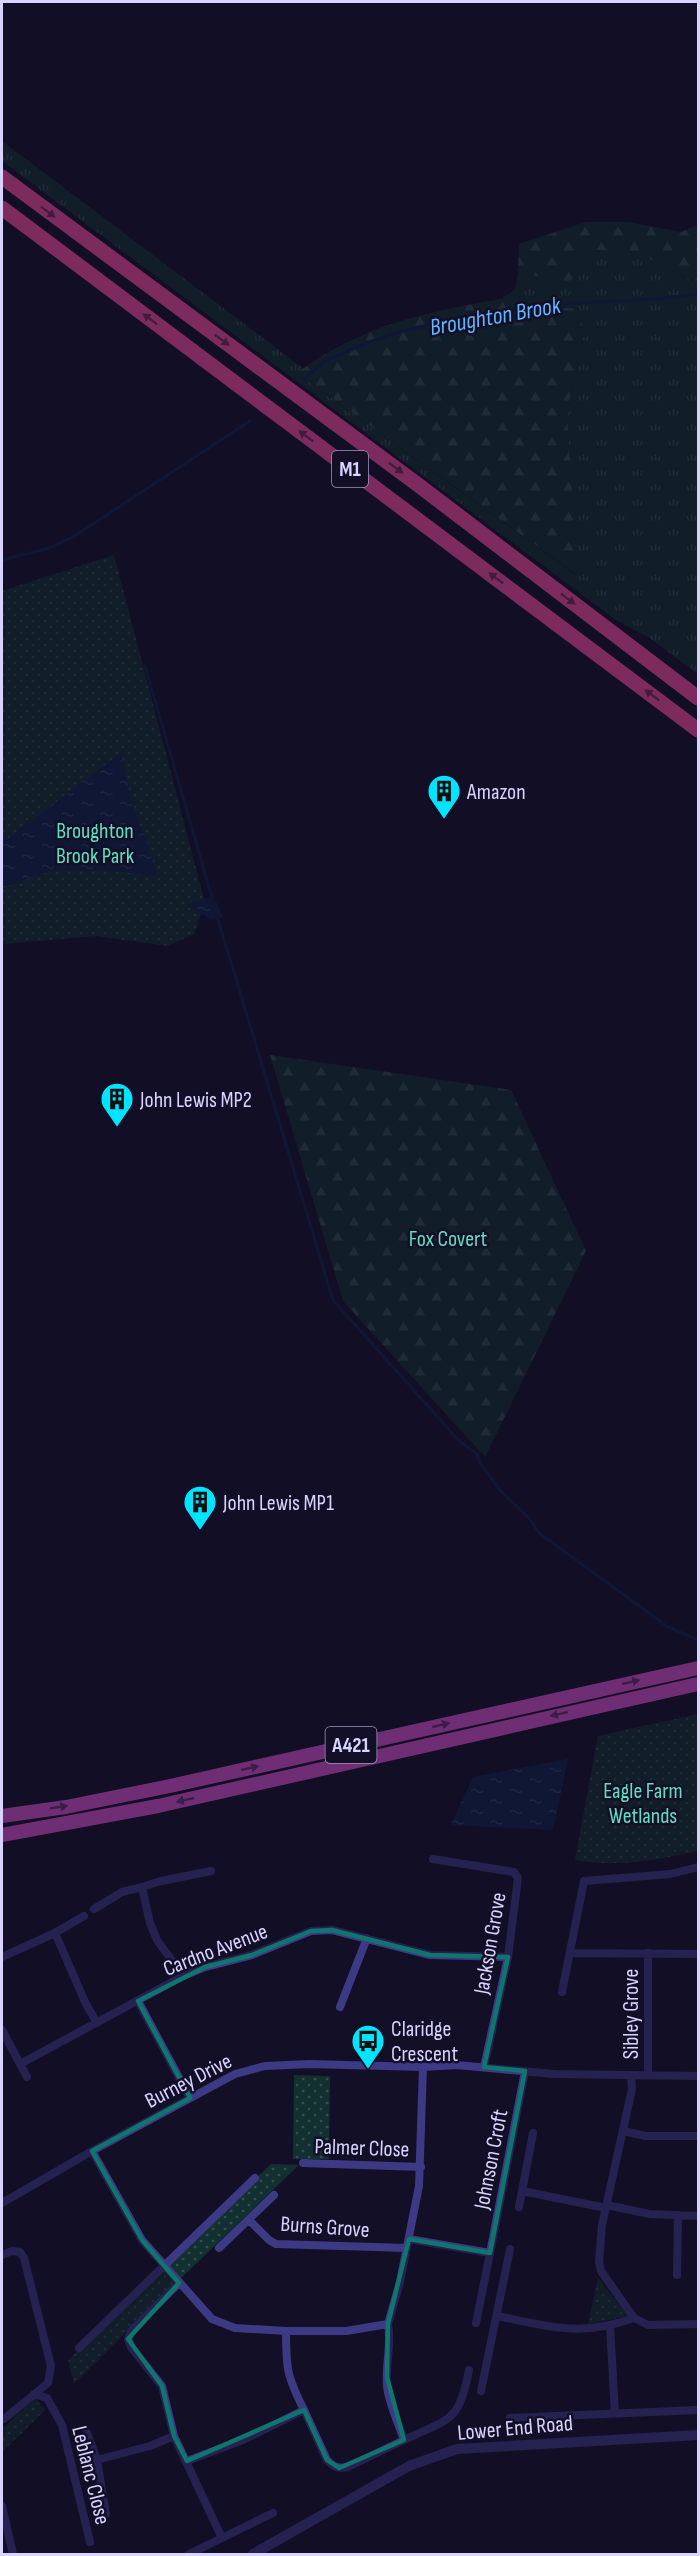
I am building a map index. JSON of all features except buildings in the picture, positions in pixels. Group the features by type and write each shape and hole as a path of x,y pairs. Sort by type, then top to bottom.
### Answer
{"highway":[{"name":"M1","path":"2,177 417,484 699,698"},
{"name":"M1","path":"2,208 699,730"},
{"name":"A421","path":"2,1816 66,1807 170,1786 699,1668"},
{"name":"A421","path":"2,1835 158,1806 699,1683"}],"street":[{"name":"Jackson Grove","path":"433,1859 514,1872 518,1878 508,1957 484,2067"},
{"path":"562,1992 584,1881 671,1874 699,1867"},
{"path":"94,1909 122,1892 211,1871"},
{"path":"142,1887 150,1923 157,1940 183,1976"},
{"path":"2,1957 55,1933 84,1916"},
{"name":"Cardno Avenue","path":"20,2064 183,1976 205,1967 252,1955 311,1931 332,1930 430,1955 508,1957"},
{"path":"55,1933 86,2004 97,2023"},
{"path":"340,2007 367,1938"},
{"path":"570,1953 699,1954"},
{"name":"Sibley Grove","path":"648,1953 648,2076"},
{"path":"138,2001 190,2098"},
{"path":"2,2030 27,2077"},
{"name":"Burney Drive","path":"2,2203 92,2151 235,2074 265,2066 321,2064 423,2067 458,2065 525,2072 699,2076"},
{"path":"404,2440 387,2385 390,2334 388,2324 408,2244 421,2167 423,2067"},
{"name":"Johnson Croft","path":"476,2323 525,2072"},
{"path":"631,2075 632,2090 606,2206 600,2250 601,2271 634,2318 648,2325 699,2324"},
{"path":"624,2131 645,2136 699,2136"},
{"path":"519,2207 533,2133"},
{"path":"92,2151 142,2240 212,2319 235,2328 286,2331 346,2331 388,2324"},
{"name":"Palmer Close","path":"303,2163 421,2167"},
{"path":"79,2348 255,2178"},
{"path":"522,2191 650,2214 699,2216"},
{"name":"Burns Grove","path":"219,2248 274,2195"},
{"path":"676,2275 678,2215"},
{"name":"Burns Grove","path":"249,2220 276,2244 408,2244"},
{"path":"408,2244 490,2253"},
{"path":"481,2391 510,2249"},
{"path":"2,2255 12,2251 20,2252 24,2258 51,2366 48,2383 2,2419"},
{"path":"179,2283 132,2330 128,2339 131,2347 162,2386 174,2436 222,2538"},
{"path":"498,2316 566,2330 610,2326 634,2318"},
{"path":"610,2326 615,2413"},
{"path":"286,2331 286,2369 289,2381 327,2460 339,2468 348,2467 454,2415 463,2400 469,2370"},
{"name":"Leblanc Close","path":"34,2394 47,2398 62,2425 90,2542"},
{"path":"187,2461 243,2440 304,2410"},
{"path":"510,2418 699,2410"},
{"path":"87,2433 97,2460 106,2514"},
{"name":"Lower End Road","path":"253,2554 409,2466 456,2449 699,2435"},
{"path":"97,2460 150,2446 174,2436"},
{"path":"2,2506 13,2554"},
{"path":"189,2554 273,2513"}],"highlighted area":[{"path":"332,1930 430,1955 508,1957 484,2067 525,2071 490,2253 409,2239 388,2324 387,2377 404,2440 339,2468 327,2460 304,2410 187,2461 174,2436 162,2386 128,2339 179,2283 142,2240 92,2151 190,2098 138,2001 205,1967 252,1955 311,1931"}],"green space":[{"path":"2,141 304,369 298,374 576,575 567,412 584,334 579,308 541,308 501,299 515,290 518,274 536,276 561,287 579,257 596,250 640,253 698,284 698,674 648,637 616,620 2,161"},
{"path":"586,222 629,222 681,232 698,225 698,284 639,253 596,250 579,257 578,275 561,287 536,276 518,274 519,244"},
{"path":"501,299 541,308 579,308 584,334 567,412 577,575 297,373 345,343 369,332 446,309"},
{"name":"Broughton Brook Park","path":"114,555 205,903 194,934 168,946 96,936 2,944 2,591"},
{"name":"Fox Covert","path":"270,1055 511,1090 586,1251 485,1457 343,1301"},
{"name":"Eagle Farm Wetlands","path":"698,1714 698,1851 622,1863 575,1860 598,1736"},
{"path":"294,2075 330,2076 329,2159 293,2159"},
{"path":"271,2164 299,2165 180,2279 166,2265"},
{"path":"163,2269 176,2283 74,2384 68,2360"},
{"path":"598,2278 628,2316 588,2324"},
{"path":"35,2398 45,2410 2,2452 2,2429"}],"water":[{"path":"121,753 133,808 147,841 157,876 113,871 51,871 2,888 2,843"},
{"path":"206,898 216,901 223,917 211,919 188,906 192,901 199,902"},
{"path":"568,1759 553,1830 451,1825 473,1777"}],"waterway":[{"name":"Broughton Brook","path":"304,379 325,361 364,344 395,333 454,319 543,305 656,299 698,294"},
{"name":"Broughton Brook","path":"2,560 46,549 73,537 250,421"},
{"path":"145,666 213,901"},
{"path":"217,916 333,1300 459,1441 477,1454 480,1463 500,1490 529,1518 539,1533 668,1627 698,1640"}],"place":[{"name":"Amazon","path":"444,820"},
{"name":"John Lewis MP2","path":"117,1128"},
{"name":"John Lewis MP1","path":"200,1531"},
{"name":"Claridge Crescent","path":"368,2070"}]}
